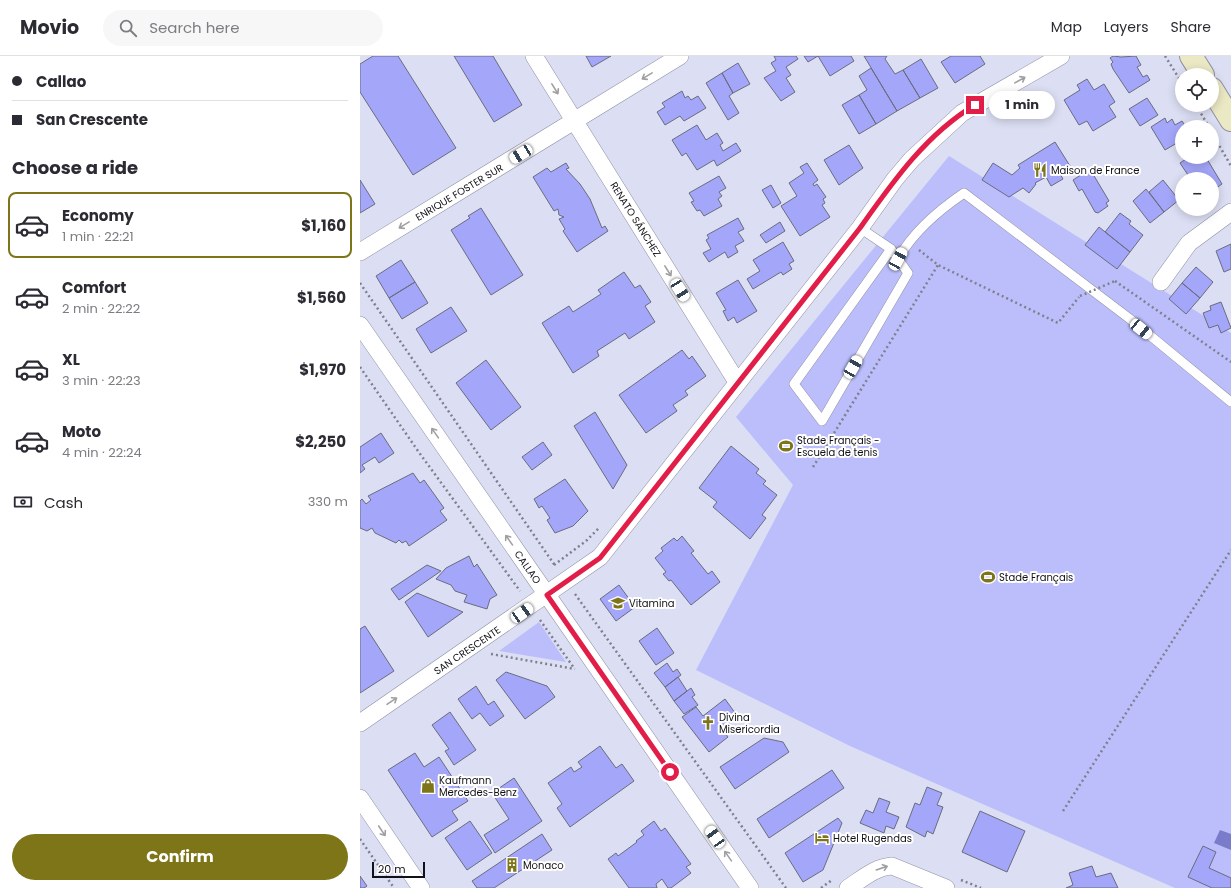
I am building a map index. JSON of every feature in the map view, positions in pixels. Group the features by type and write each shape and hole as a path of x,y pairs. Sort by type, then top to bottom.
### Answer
{"main road":[{"path":"1191,56 1199,68"},
{"path":"1219,100 1231,120"}],"street":[{"name":"RENATO SÁNCHEZ","path":"534,56 737,382"},
{"name":"ENRIQUE FOSTER SUR","path":"360,252 680,56"},
{"name":"SAN CRESCENTE","path":"360,723 600,558 737,382 860,228 895,178 912,159 962,113 1061,56"},
{"path":"1161,282 1189,244 1231,212"},
{"name":"CALLAO","path":"360,325 750,888"},
{"path":"360,798 421,888"},
{"path":"848,888 884,866 892,866 946,888"}],"lane":[{"path":"898,259 909,242 941,209 964,193 1130,319 1231,402"},
{"path":"860,228 891,249 908,273 822,421 794,384 891,249"}],"path":[{"path":"1165,56 1175,72"},
{"path":"1219,145 1231,166"},
{"path":"909,242 938,265 1058,323 1080,296 1115,281 1231,362"},
{"path":"813,467 938,265"},
{"path":"360,367 418,451 580,675"},
{"path":"1063,812 1231,550"},
{"path":"488,654 575,669"},
{"path":"360,839 394,888"}],"shaded area":[{"name":"Stade Français","path":"949,156 1231,333 1231,888 1175,888 850,746 696,670 793,485 736,417"},
{"path":"539,622 566,662 499,651"},
{"path":"1220,830 1231,834 1231,850 1214,843"}],"building":[{"path":"373,56 398,56 456,148 413,175 360,92 360,64"},
{"path":"454,56 493,56 522,105 494,122"},
{"path":"586,56 611,56 592,67"},
{"path":"774,56 796,56 798,59 786,67 791,75 786,78 795,92 781,101 764,78 776,71 771,63 776,60"},
{"path":"804,56 818,56 808,62"},
{"path":"818,56 851,56 854,61 830,76"},
{"path":"864,56 887,56 885,59 895,74 903,70 920,98 897,111"},
{"path":"951,56 980,56 985,64 955,83 941,62"},
{"path":"1113,56 1136,56 1141,65 1137,67 1143,77 1147,75 1150,80 1129,93 1113,69 1111,64 1113,62 1110,58"},
{"path":"921,59 938,88 920,98 903,70"},
{"path":"738,63 750,84 733,93 722,73"},
{"path":"871,68 897,111 876,124 859,95 867,90 859,76"},
{"path":"722,73 733,93 729,96 739,113 728,120 706,83"},
{"path":"1087,79 1094,90 1104,84 1115,102 1109,106 1116,117 1093,131 1087,121 1079,125 1064,100 1080,90 1077,85"},
{"path":"682,91 685,98 688,96 691,100 698,96 706,108 684,121 680,116 665,125 657,112 665,107 662,103"},
{"path":"859,95 876,124 859,134 842,105"},
{"path":"1147,98 1158,115 1140,126 1129,109"},
{"path":"1165,118 1167,123 1172,119 1175,125 1175,144 1165,150 1151,127"},
{"path":"697,125 706,140 717,133 723,143 720,145 723,151 736,143 741,151 717,166 714,160 697,170 686,153 682,156 672,140"},
{"name":"Maison de France","path":"1055,142 1070,166 1059,172 1063,179 1051,186 1046,177 1035,183 1036,184 1029,193 1023,188 1009,197 982,180 993,163 1012,175 1020,168 1018,165"},
{"path":"849,145 863,168 839,185 824,160"},
{"path":"566,163 569,168 566,169 580,184 590,199 602,228 605,226 608,231 577,252 563,231 565,229 559,219 564,217 559,215 558,209 554,211 533,177 547,168 551,172"},
{"path":"807,163 818,180 813,184 814,186 817,184 826,197 823,199 825,203 822,205 830,217 800,236 781,206 797,196 789,183 804,173 800,167"},
{"path":"1181,164 1210,164 1215,172 1186,172"},
{"path":"1090,169 1109,201 1106,203 1108,206 1098,213 1095,212 1082,189 1079,191 1073,180"},
{"path":"719,176 726,188 719,192 722,196 718,199 722,206 704,216 700,210 697,211 691,202 694,201 689,193"},
{"path":"1219,179 1222,184 1219,186"},
{"path":"360,180 375,204 360,213"},
{"path":"1163,180 1175,195 1175,203 1164,212 1149,192"},
{"path":"771,185 781,203 773,208 762,190"},
{"path":"1146,189 1164,212 1150,223 1133,201"},
{"path":"481,208 523,275 491,295 451,230 470,218 468,216"},
{"path":"1120,213 1131,221 1129,224 1143,235 1130,252 1105,232"},
{"path":"738,218 744,229 738,232 744,241 735,246 738,252 728,258 725,252 709,262 703,253 711,249 706,240 709,238 707,235"},
{"path":"780,222 785,231 766,243 760,235"},
{"path":"1099,227 1130,252 1117,269 1085,245"},
{"path":"783,242 794,261 789,264 792,269 783,275 781,272 753,289 747,279 760,271 753,260"},
{"path":"1231,244 1231,269 1224,272 1216,251"},
{"path":"401,260 415,282 389,298 376,276"},
{"path":"1196,267 1213,282 1200,298 1182,283"},
{"path":"624,272 635,288 640,285 651,302 645,306 655,322 629,339 625,333 597,351 599,356 573,373 542,323 569,306 573,312 601,294 598,290"},
{"path":"738,280 757,311 737,323 734,317 728,321 723,311 726,310 716,293"},
{"path":"415,282 428,303 402,319 389,298"},
{"path":"1182,283 1200,298 1186,314 1169,299"},
{"path":"1221,302 1231,328 1221,333 1218,325 1209,328 1203,313 1211,310 1210,306"},
{"path":"451,307 467,331 431,353 416,329"},
{"path":"682,350 689,359 692,356 706,376 685,391 688,395 673,405 677,411 646,433 619,395"},
{"path":"486,360 521,407 491,430 456,383"},
{"path":"595,412 627,465 613,489 574,426"},
{"path":"381,433 394,453 379,463 375,457 362,465 365,469 360,473 360,447"},
{"path":"543,442 552,455 532,470 522,457"},
{"path":"731,446 759,469 756,473 766,481 763,484 777,495 762,515 766,518 750,539 713,507 717,502 699,488"},
{"path":"413,473 420,483 424,480 444,508 440,511 447,520 409,546 406,541 402,543 399,540 396,543 375,533 372,528 367,531 360,528 360,501 362,499 366,504 371,500 368,496"},
{"path":"565,479 588,511 573,526 555,533 547,520 550,518 542,506 539,508 534,499"},
{"path":"682,536 694,551 691,553 708,574 712,571 720,582 691,605 671,580 669,581 663,574 666,572 655,558 663,551 661,548 674,538 677,541"},
{"path":"469,556 474,567 477,564 497,595 490,599 487,609 464,602 467,595 455,591 451,585 436,579 446,568"},
{"path":"427,565 441,571 399,600 391,589"},
{"name":"Vitamina","path":"619,585 635,607 616,621 600,599"},
{"path":"417,593 463,612 428,637 405,602"},
{"path":"365,626 394,671 360,693 360,629"},
{"path":"657,628 674,653 656,665 639,641"},
{"path":"667,663 673,672 677,669 681,675 665,687 654,673"},
{"path":"506,672 547,686 555,697 525,719 496,680"},
{"path":"678,677 687,691 674,701 665,687"},
{"path":"476,686 488,705 494,701 504,716 490,726 480,713 472,719 458,699"},
{"path":"691,688 695,695 692,697 698,705 684,714 674,701"},
{"name":"Divina Misericordia","path":"725,699 738,717 722,729 728,737 709,752 682,717 696,707 703,716"},
{"path":"450,712 476,750 454,765 445,751 449,749 432,725"},
{"path":"764,738 783,742 789,752 735,789 720,767"},
{"path":"600,746 616,768 622,764 634,781 570,827 557,808 562,804 548,783 571,767 574,772 582,767 578,762"},
{"name":"Kaufmann Mercedes-Benz","path":"415,753 424,767 439,757 468,801 452,811 458,820 432,837 388,770"},
{"path":"832,770 844,788 769,838 757,819"},
{"path":"514,778 542,821 495,853 484,835 509,819 492,793"},
{"path":"927,787 942,793 937,805 943,807 933,834 927,831 925,837 906,827 915,803 920,805"},
{"path":"879,798 890,802 886,812 899,817 894,829 886,826 884,833 860,823 866,810 873,813"},
{"path":"980,811 1025,831 1007,872 962,852"},
{"name":"Hotel Rugendas","path":"838,818 842,823 823,870 803,882 785,853"},
{"path":"470,821 492,853 467,870 445,838"},
{"path":"654,821 661,831 665,828 691,864 686,867 691,873 671,888 668,888 662,879 656,884 657,888 629,888 608,859 616,853 618,856 637,842 636,841 644,835 641,831"},
{"name":"Monaco","path":"542,834 552,850 494,888 477,888 472,881"},
{"path":"1203,846 1216,852 1209,868 1231,878 1231,888 1212,888 1188,877"},
{"path":"1092,866 1096,877 1111,873 1118,888 1066,888 1073,885 1069,873"},
{"path":"360,876 367,886 364,888 360,888"}],"place":[{"name":"Maison de France","path":"1040,170"},
{"name":"Stade Français - Escuela de tenis","path":"786,446"},
{"name":"Stade Français","path":"988,577"},
{"name":"Vitamina","path":"618,603"},
{"name":"Divina Misericordia","path":"708,723"},
{"name":"Kaufmann Mercedes-Benz","path":"428,786"},
{"name":"Hotel Rugendas","path":"822,838"},
{"name":"Monaco","path":"512,865"}],"route":[{"path":"670,772 547,595 600,558 737,382 860,228 895,178 933,138 962,113 975,105"}]}
